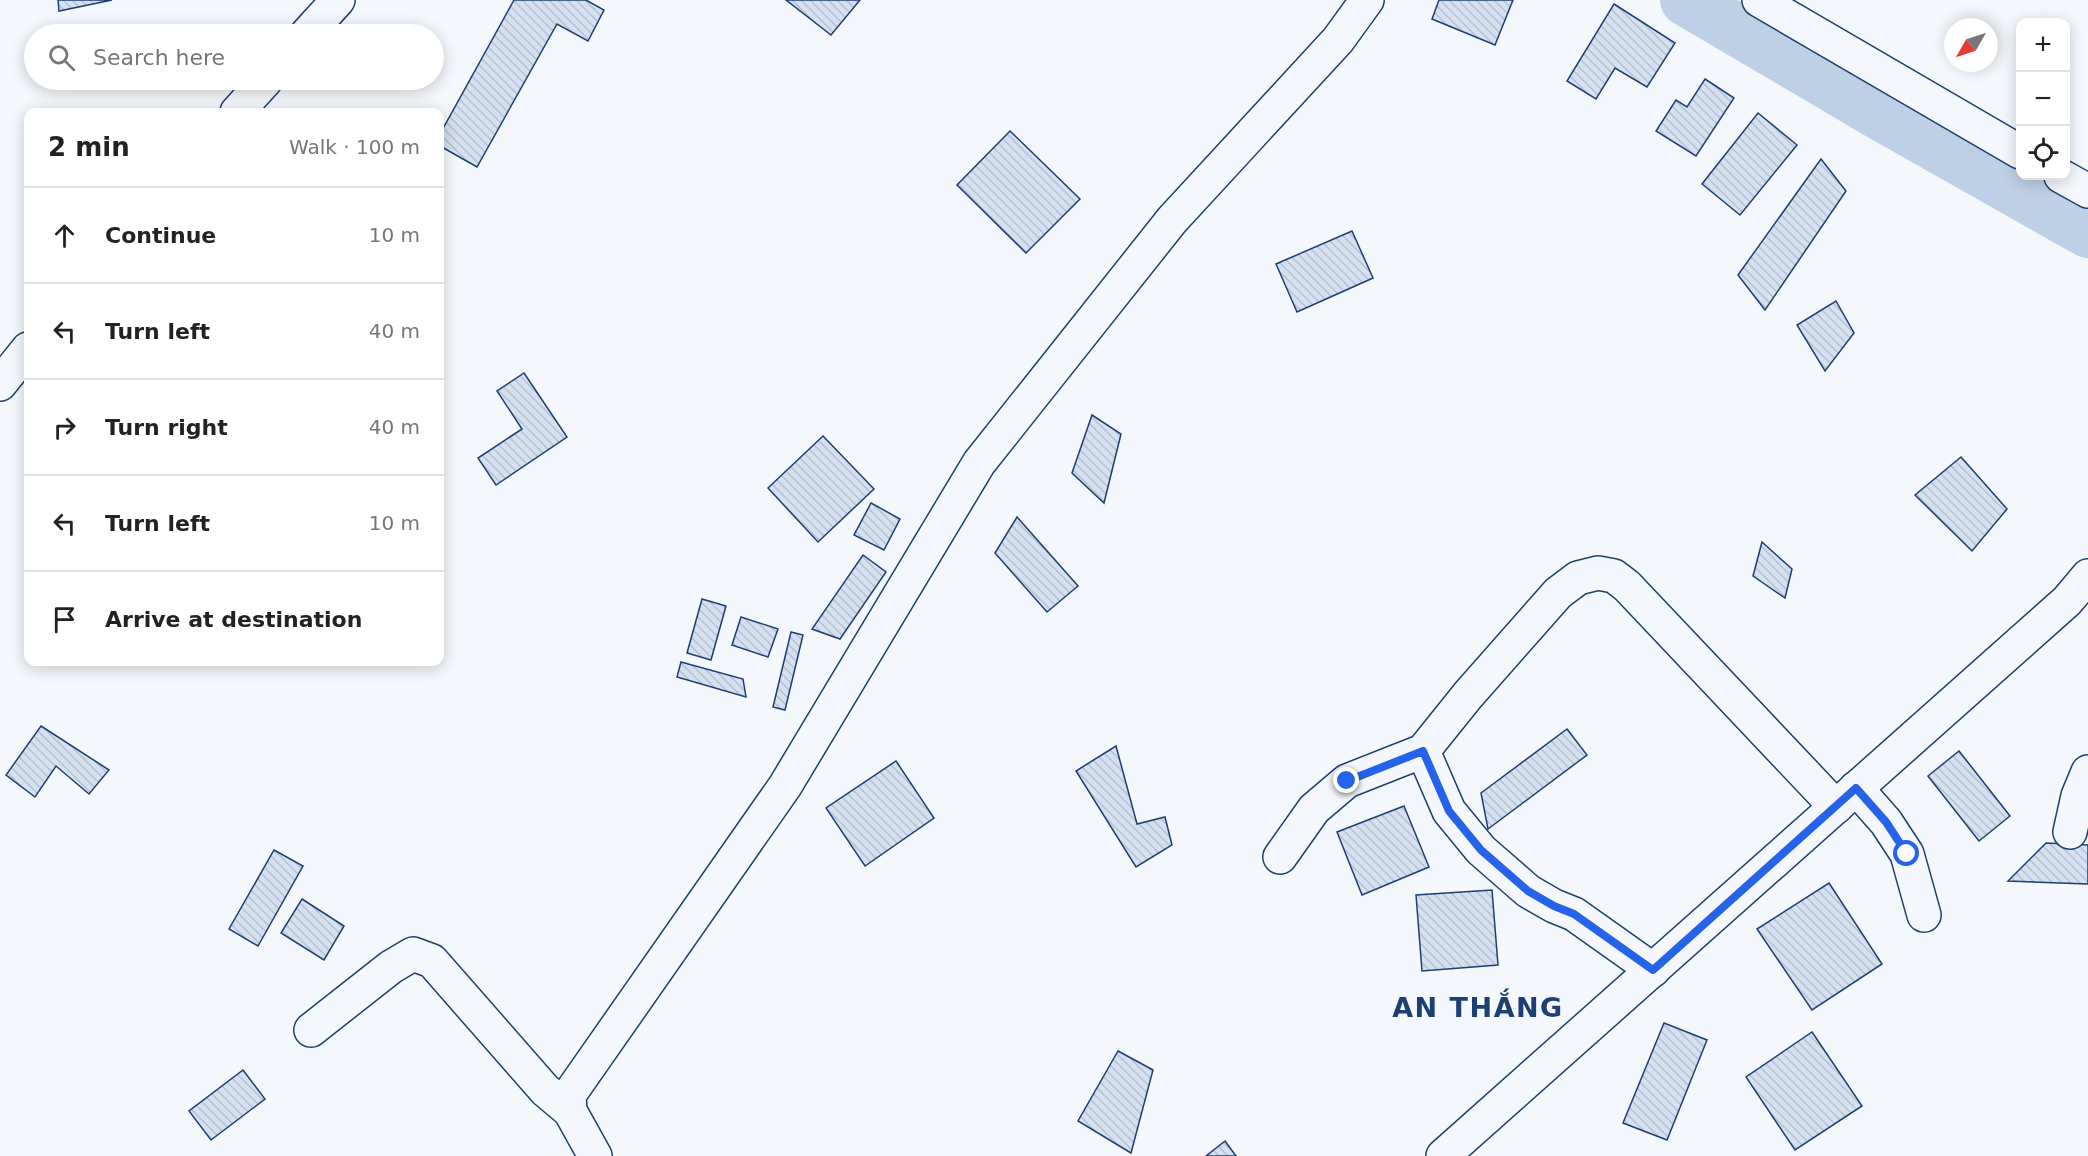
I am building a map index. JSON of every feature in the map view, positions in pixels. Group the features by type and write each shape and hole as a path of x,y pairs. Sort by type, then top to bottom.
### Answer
{"street":[{"path":"316,24 338,0"},
{"path":"570,1111 569,1095 575,1083 785,786 979,463 1172,220 1338,40 1367,0"},
{"path":"1759,0 2016,150"},
{"path":"241,108 258,90"},
{"path":"2068,180 2088,191"},
{"path":"0,384 24,354"},
{"path":"1280,857 1314,809 1347,781 1423,751 1468,695 1558,593 1578,578 1599,573 1614,576 1627,586 1846,797 1886,822 1907,854 1924,915"},
{"path":"1443,1156 2067,601 2084,590"},
{"path":"1423,751 1449,811 1481,850 1528,891 1574,914 1653,970"},
{"path":"2070,832 2078,796 2088,772"},
{"path":"311,1030 391,967 413,954 432,961 545,1090 570,1111 595,1156"}],"building":[{"path":"58,0 112,0 59,11"},
{"path":"514,0 586,0 604,10 588,41 557,24 477,167 444,148 444,127"},
{"path":"786,0 860,0 831,35"},
{"path":"1439,0 1513,0 1495,45 1432,19"},
{"path":"1614,4 1675,43 1647,87 1615,68 1596,99 1567,81"},
{"path":"1705,79 1734,98 1696,156 1656,131 1676,100 1687,107"},
{"path":"1758,113 1797,145 1740,215 1702,184"},
{"path":"1010,131 1080,199 1026,253 957,185"},
{"path":"1821,159 1846,191 1765,310 1738,275"},
{"path":"1352,231 1373,278 1297,312 1276,264"},
{"path":"1836,301 1854,333 1825,371 1797,325"},
{"path":"524,373 567,437 496,485 478,458 522,429 497,391"},
{"path":"1092,415 1121,434 1104,503 1072,473"},
{"path":"823,436 874,489 818,542 768,488"},
{"path":"1961,457 2007,509 1972,551 1915,495"},
{"path":"871,503 900,519 884,550 854,535"},
{"path":"1017,517 1078,586 1047,612 995,553"},
{"path":"1762,542 1792,569 1785,598 1753,576"},
{"path":"863,555 886,572 840,639 812,629"},
{"path":"702,599 726,606 711,660 687,653"},
{"path":"741,617 778,629 768,657 732,645"},
{"path":"791,632 803,635 785,710 773,707"},
{"path":"681,662 743,679 746,697 677,677"},
{"path":"41,726 109,770 89,794 56,766 35,797 6,775"},
{"path":"1567,729 1587,755 1488,829 1481,793"},
{"path":"1116,746 1137,824 1165,817 1172,845 1136,867 1076,771"},
{"path":"1959,751 2010,816 1979,841 1928,776"},
{"path":"896,761 934,818 865,866 826,808"},
{"path":"1404,806 1429,867 1362,895 1337,832"},
{"path":"2046,843 2088,845 2088,884 2008,881"},
{"path":"274,850 303,866 258,946 229,929"},
{"path":"1829,883 1882,964 1812,1010 1757,929"},
{"path":"1492,890 1498,965 1422,971 1416,895"},
{"path":"302,899 344,926 324,960 281,933"},
{"path":"1664,1023 1707,1040 1667,1140 1623,1123"},
{"path":"1812,1032 1862,1106 1795,1150 1746,1077"},
{"path":"1118,1051 1153,1070 1131,1153 1078,1121"},
{"path":"243,1070 265,1099 211,1140 189,1111"},
{"path":"1225,1141 1236,1156 1206,1156"}],"waterway":[{"path":"1686,0 1878,113 2088,232"}],"district":[{"name":"AN THẮNG","path":"1478,1007"}],"route":[{"path":"1347,781 1423,751 1449,811 1481,850 1528,891 1574,914 1653,970 1856,788 1886,822 1907,854"}]}
